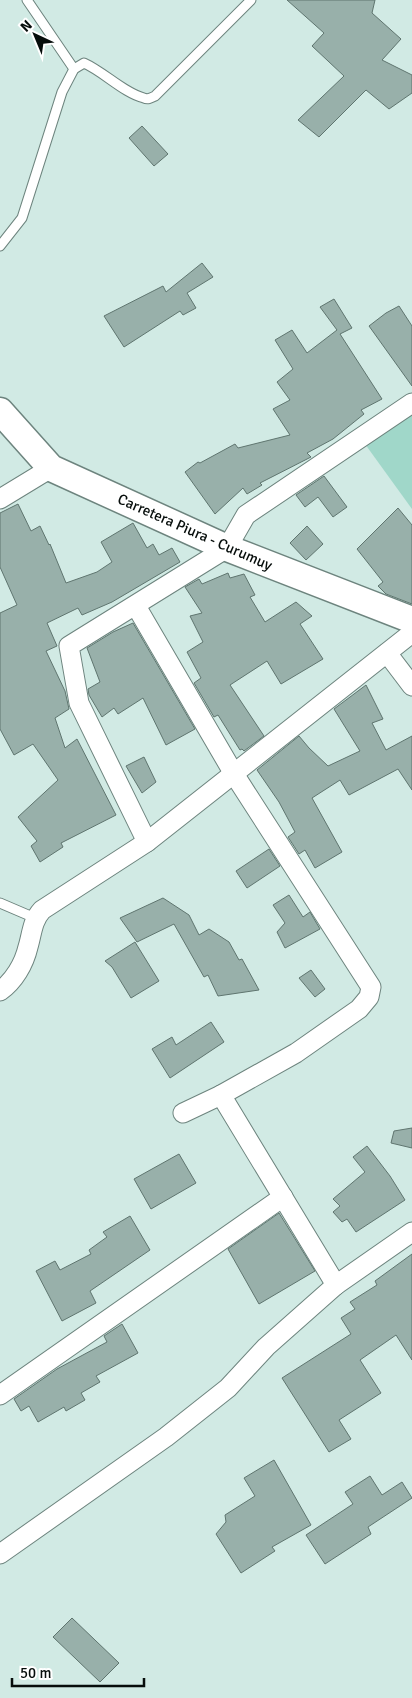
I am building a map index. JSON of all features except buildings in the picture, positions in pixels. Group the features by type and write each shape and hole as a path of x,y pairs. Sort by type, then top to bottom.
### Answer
{"main road":[{"name":"Carretera Piura - Curumuy","path":"0,411 51,468 227,548 412,620"}],"street":[{"path":"147,842 79,702 69,646 227,548 246,515 412,403"},
{"path":"0,499 51,468"},
{"path":"136,606 234,774 371,987 369,997 359,1009 296,1053 221,1095 183,1113"},
{"path":"0,990 7,986 16,974 28,950 35,918 42,910 147,842 412,633"},
{"path":"387,653 412,686"},
{"path":"221,1095 336,1285"},
{"path":"0,1395 283,1197"},
{"path":"0,1554 166,1437 228,1388 266,1347 336,1285 412,1232"}],"lane":[{"path":"27,0 74,69"},
{"path":"0,246 22,218 62,92 74,69 84,63 94,67 134,94 150,99 251,0"},
{"path":"0,904 35,918"}],"green space":[{"path":"412,412 412,509 365,444"}]}
